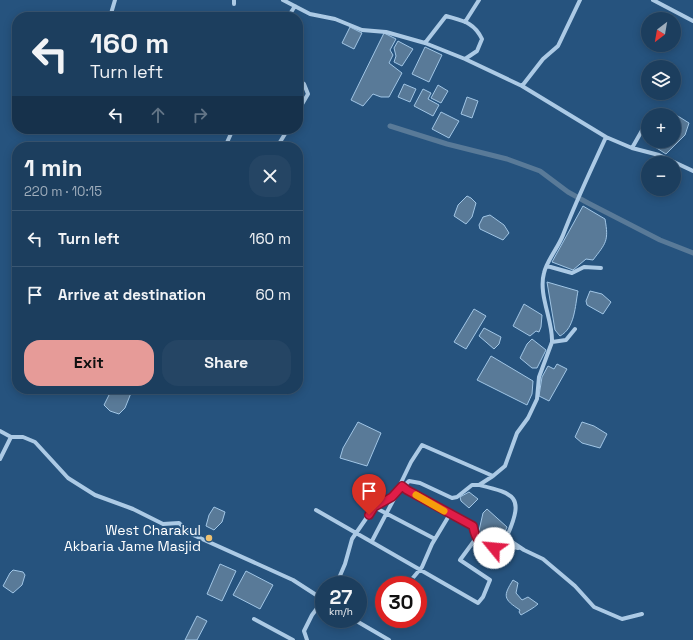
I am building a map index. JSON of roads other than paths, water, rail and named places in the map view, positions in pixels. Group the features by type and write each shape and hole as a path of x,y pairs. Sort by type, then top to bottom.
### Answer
{"street":[{"path":"111,12 115,0"},
{"path":"283,0 310,14 335,19 362,30 386,32 425,43 465,59 522,86 606,137 632,148 659,155 693,171"},
{"path":"465,22 479,0"},
{"path":"522,86 543,58 558,46 580,0"},
{"path":"653,0 693,21"},
{"path":"291,12 294,6"},
{"path":"425,43 446,16 465,22 478,30 482,39 477,51 465,59"},
{"path":"303,83 308,94 303,103"},
{"path":"632,148 641,132"},
{"path":"479,485 505,466 517,434 528,418 537,399 539,377 552,342 552,332 543,287 544,272 563,235 576,201 606,137"},
{"path":"547,266 572,273 584,267 602,268"},
{"path":"552,342 566,340 575,329"},
{"path":"0,432 11,437 23,436 35,442 68,478 95,495 162,524 178,523 191,534 293,580 315,594"},
{"path":"0,459 11,437"},
{"path":"372,541 387,514 411,462 422,445 493,476"},
{"path":"340,576 352,539 374,507 392,497 409,481 420,483 452,498 457,497 472,485 479,485 508,493 516,501 517,510 508,534 512,542 524,550 543,559 575,586 594,607 622,619 642,614"},
{"path":"402,486 473,526 475,538 479,542"},
{"path":"374,507 435,539"},
{"path":"316,510 357,532 478,603 483,597 490,580 460,560 474,541 494,548 504,545 524,550"},
{"path":"414,576 420,569 450,514"},
{"path":"307,640 304,631 315,611"},
{"path":"254,619 293,640"},
{"path":"367,627 389,640"}],"water":[{"path":"350,27 362,33 354,49 342,43"},
{"path":"384,33 396,39 390,50 393,55 389,63 402,73 389,97 381,97 373,94 363,106 351,100"},
{"path":"398,41 413,49 402,66 394,62 396,56 394,48"},
{"path":"425,47 442,55 429,82 412,74"},
{"path":"404,84 416,89 410,102 398,97"},
{"path":"438,85 448,91 441,103 431,98"},
{"path":"423,89 431,93 428,99 439,105 433,116 414,106"},
{"path":"467,97 478,101 472,118 461,114"},
{"path":"441,112 459,121 449,138 432,129"},
{"path":"681,118 689,123 685,135 681,139"},
{"path":"657,148 672,148 666,154"},
{"path":"467,196 476,203 472,217 466,224 454,216 458,205"},
{"path":"583,206 605,219 607,232 604,245 593,260 586,259 573,270 552,262"},
{"path":"490,215 504,225 509,233 503,240 480,229 479,225 483,217"},
{"path":"547,282 578,291 574,316 569,328 560,336 555,330"},
{"path":"590,291 602,294 611,302 603,314 587,305 586,301"},
{"path":"524,304 542,315 539,332 536,331 530,336 513,326"},
{"path":"474,309 486,316 466,349 454,342"},
{"path":"484,328 501,337 499,344 494,349 479,336"},
{"path":"532,339 546,350 537,368 532,368 520,358 527,344"},
{"path":"491,356 533,381 532,394 527,405 477,380"},
{"path":"557,364 567,369 549,401 539,396 542,377 548,366 554,369"},
{"path":"110,394 131,394 125,408 119,414 110,411 104,405"},
{"path":"358,422 381,433 367,466 340,458 343,448"},
{"path":"582,422 594,426 607,434 600,448 582,443 575,437"},
{"path":"469,492 478,499 469,508 461,501 460,497"},
{"path":"214,507 225,512 222,522 214,530 206,526 209,515"},
{"path":"487,509 507,527 502,538 495,541 478,535 483,513"},
{"path":"220,564 236,571 222,601 207,594"},
{"path":"13,570 23,572 25,575 22,585 13,593 3,586"},
{"path":"246,571 273,585 260,609 233,595"},
{"path":"513,580 518,583 516,593 522,600 528,597 538,604 521,615 519,612 520,610 510,603 506,597 507,590"},
{"path":"197,616 207,621 197,640 185,640"}],"waterway":[{"path":"390,126 447,144 507,159 540,171 568,192 588,203 660,240 693,253"}],"place":[{"name":"West Charakul Akbaria Jame Masjid","path":"209,538"}]}
